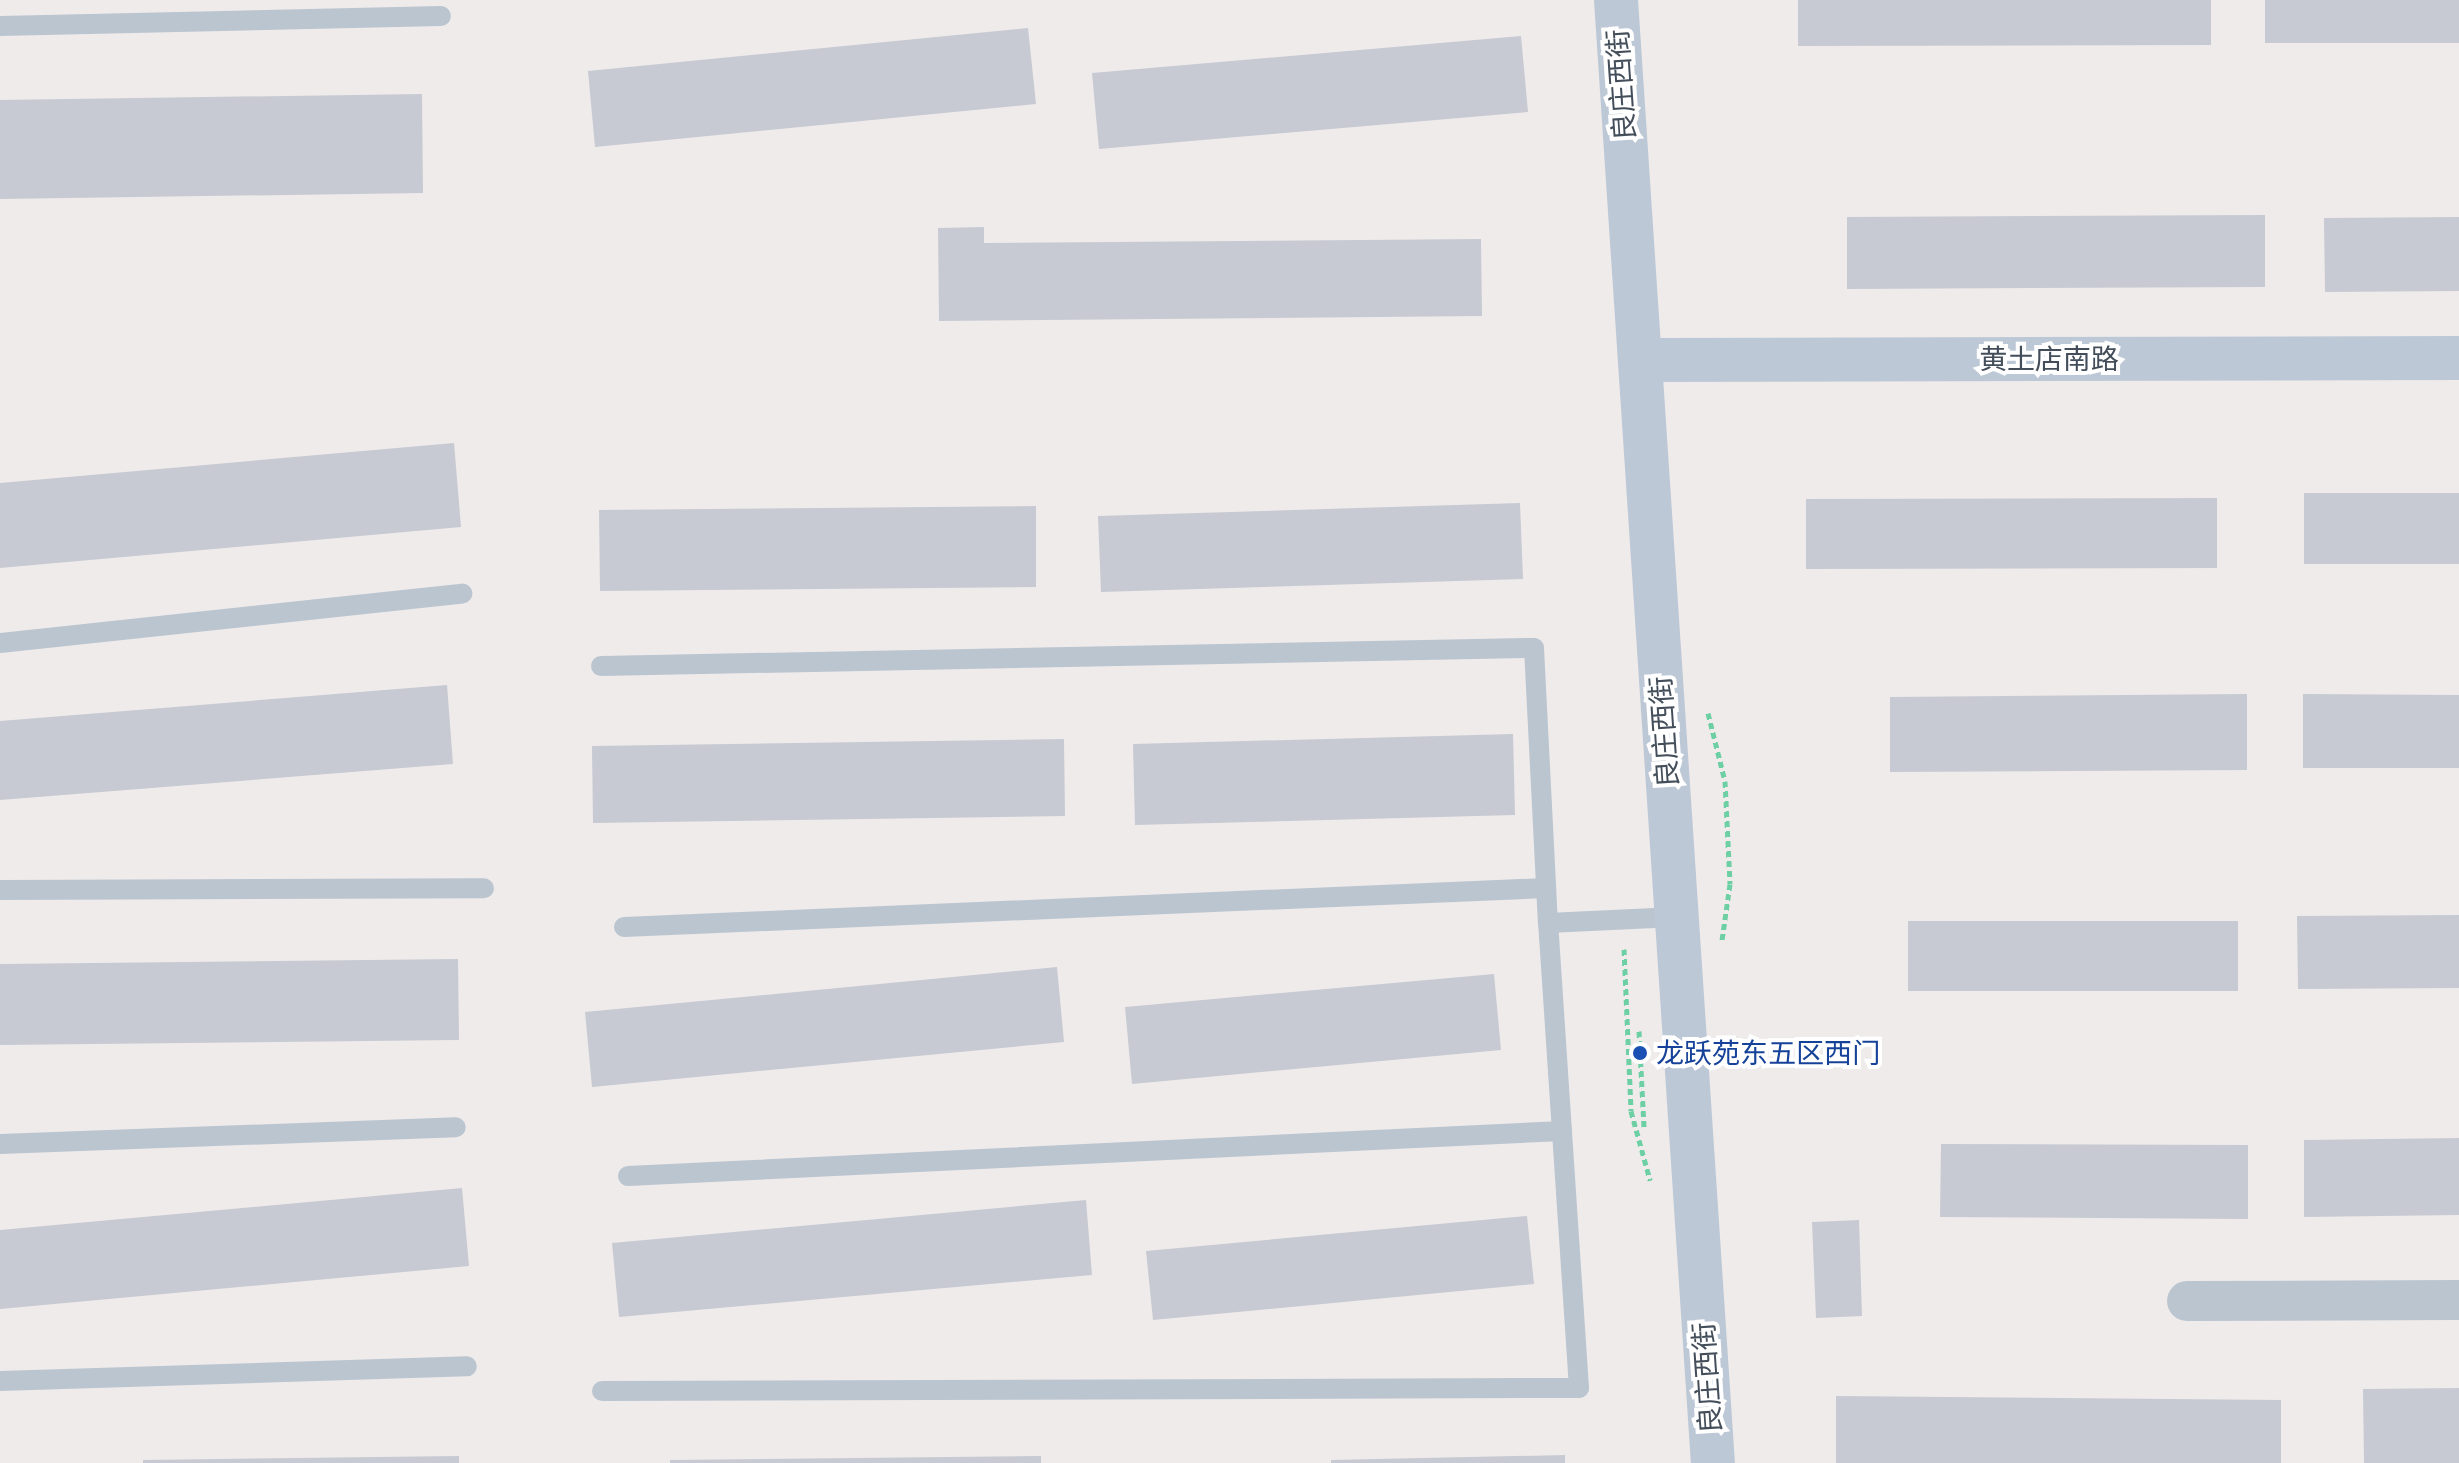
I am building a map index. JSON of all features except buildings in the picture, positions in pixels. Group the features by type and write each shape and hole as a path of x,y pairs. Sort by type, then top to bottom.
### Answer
{"street":[{"name":"良庄西街","path":"1616,0 1713,1463"},
{"name":"黄土店南路","path":"1640,360 2459,358"},
{"path":"2187,1301 2459,1300"}],"lane":[{"path":"0,26 441,16"},
{"path":"0,643 462,594"},
{"path":"601,666 1534,648 1548,923 1579,1388 602,1391"},
{"path":"0,890 484,888"},
{"path":"624,927 1546,888"},
{"path":"1548,923 1676,917"},
{"path":"0,1144 456,1127"},
{"path":"628,1176 1562,1131"},
{"path":"0,1381 467,1366"}],"path":[{"path":"1636,966 1640,1111 1644,1127"}],"place":[{"name":"龙跃苑东五区西门","path":"1640,1053"}]}
